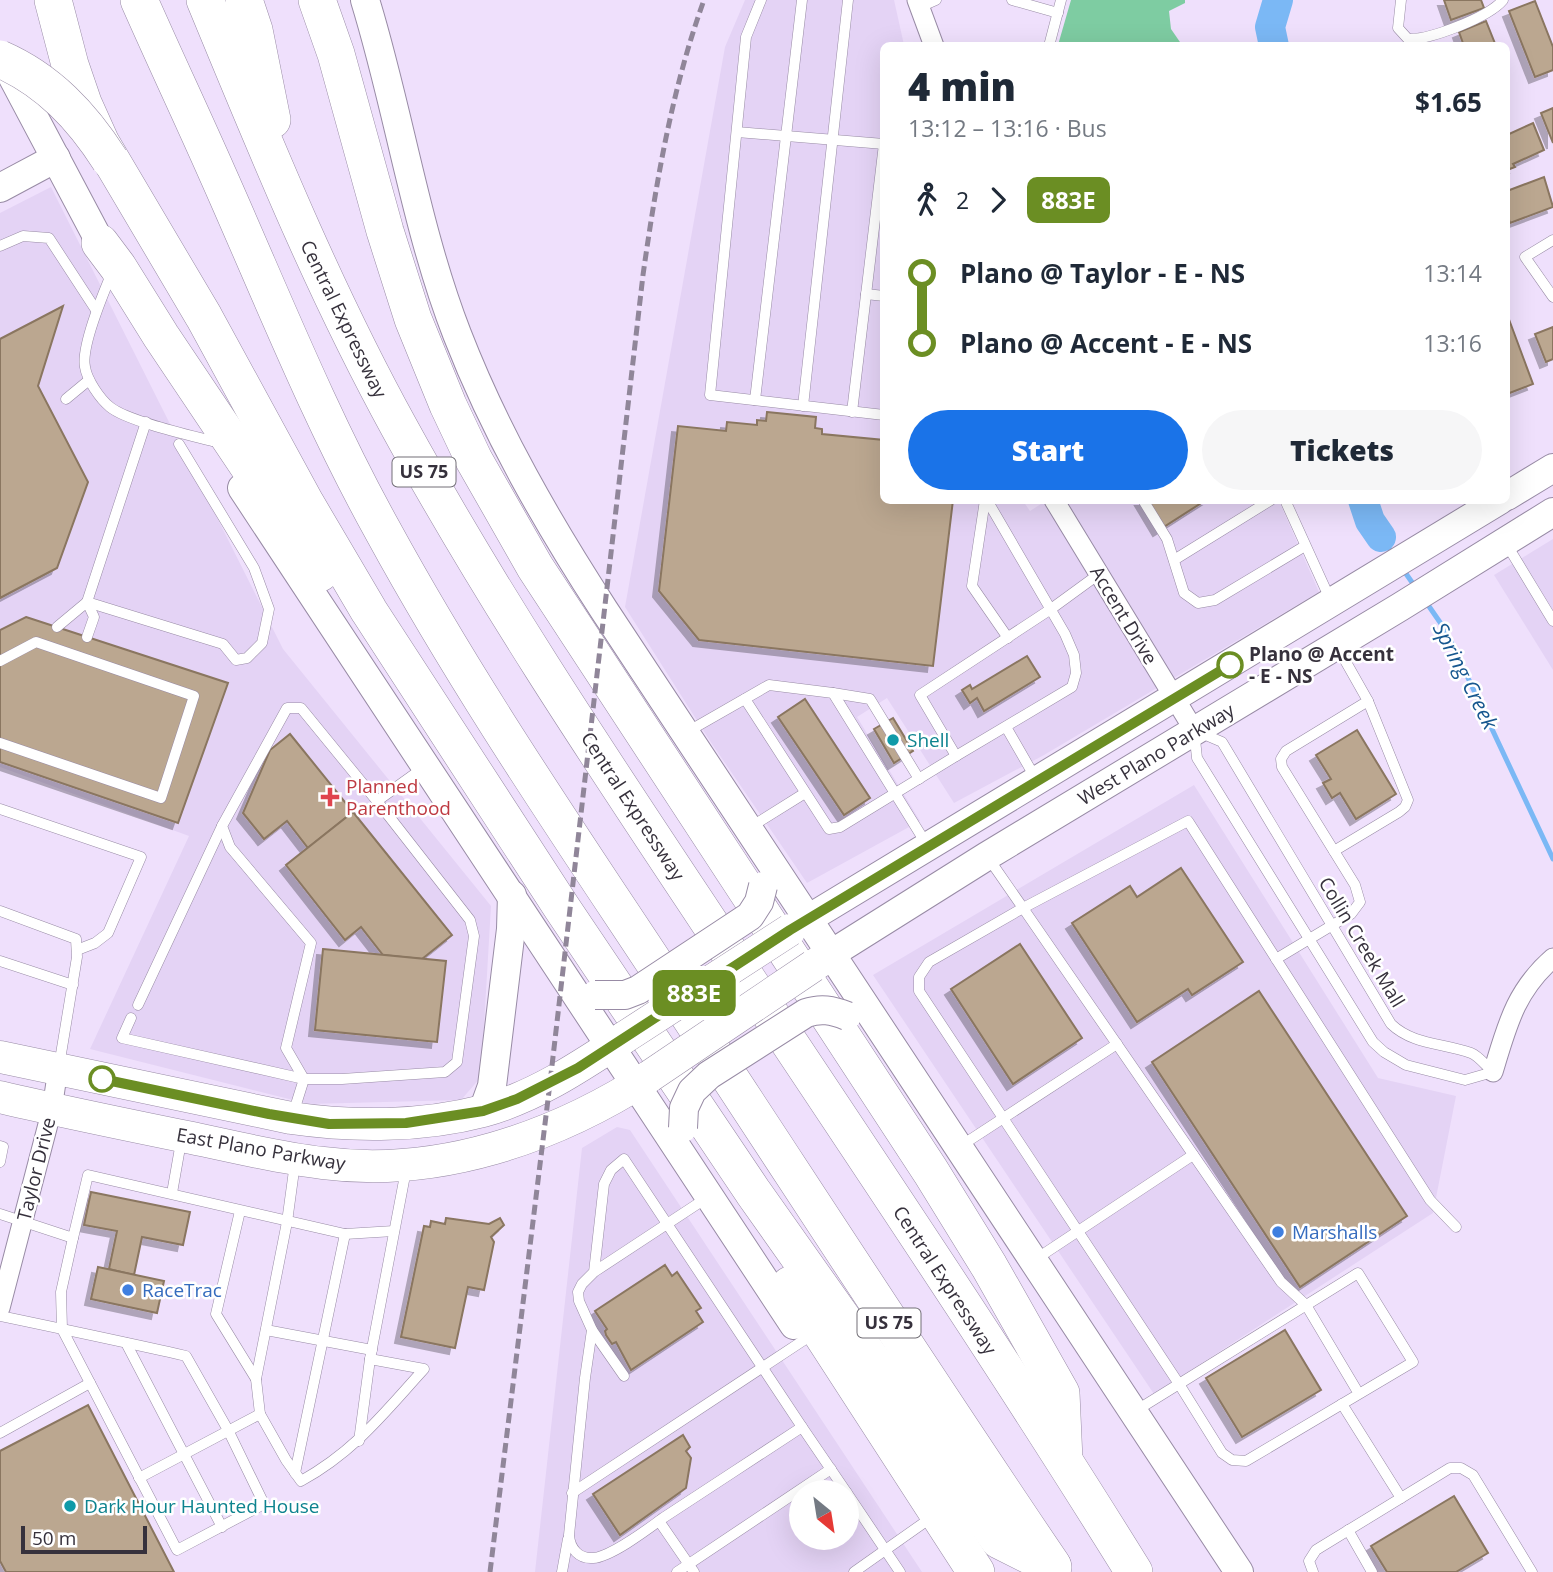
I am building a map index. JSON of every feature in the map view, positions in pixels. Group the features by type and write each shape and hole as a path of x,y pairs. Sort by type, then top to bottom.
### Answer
{"highway":[{"path":"53,0 78,90 113,165"},
{"path":"119,0 166,62"},
{"name":"US 75","path":"139,0 328,423 416,591 587,864 945,1408 1055,1569"},
{"name":"Central Expressway","path":"205,0 289,204 330,293 397,424 523,638 1064,1461 1134,1572"},
{"path":"244,0 254,30 289,204"},
{"path":"317,0 338,60 385,231 413,319 474,460 536,567 668,774 931,1172 989,1266 1061,1393 1064,1461"},
{"path":"329,0 338,60"},
{"path":"0,59 27,72 57,94 82,121 113,165 216,338 321,531 393,651 753,1192 999,1540 1055,1569"},
{"path":"107,255 118,267 161,336 358,630 393,651"},
{"path":"753,1192 757,1233 862,1400 976,1572"}],"main road":[{"path":"365,0 429,248 456,332 519,472 567,552 750,832 799,924 822,960 883,1034 1238,1572"},
{"path":"0,52 107,255 212,441 512,895 585,992 618,1042 643,1080 690,1168 958,1572"},
{"path":"0,188 56,158"},
{"name":"West Plano Parkway","path":"1510,494 1553,468"},
{"name":"West Plano Parkway","path":"799,924 1494,504"},
{"path":"1497,504 1505,541"},
{"name":"West Plano Parkway","path":"822,960 987,856 1553,512"},
{"path":"585,992 608,997 638,990 750,916 759,902 763,886 750,832"},
{"path":"483,1111 492,1086 511,929 512,895"},
{"name":"East Plano Parkway","path":"0,1057 329,1124 406,1123 483,1111 550,1083 799,924"},
{"name":"East Plano Parkway","path":"0,1097 295,1158 359,1166 435,1161 515,1143 574,1119 643,1080 822,960"},
{"path":"690,1168 683,1128 684,1108 692,1091 709,1075 806,1013 818,1009 832,1010 883,1034"},
{"path":"291,1118 295,1158"}],"street":[{"path":"924,2 933,42"},
{"name":"Accent Drive","path":"1056,504 1194,730"},
{"path":"1493,1072 1513,1010 1535,974 1553,958"},
{"name":"Taylor Drive","path":"0,1308 52,1109 58,1069"}],"lane":[{"path":"761,0 746,37 710,395 880,415"},
{"path":"755,400 802,0"},
{"path":"803,406 848,0"},
{"path":"1012,0 1058,13"},
{"path":"1050,42 1062,0"},
{"path":"1401,0 1398,28 1404,37 1417,39 1437,34 1494,8 1503,0"},
{"path":"737,132 880,144"},
{"path":"852,412 880,177"},
{"path":"0,246 23,236 48,239 96,310"},
{"path":"1553,240 1525,257 1553,297"},
{"path":"107,255 84,364 89,380 111,408 146,422 212,441"},
{"path":"866,294 880,296"},
{"path":"66,398 89,380"},
{"path":"57,627 87,602 146,422"},
{"path":"87,602 223,644 236,660 247,658 262,643 269,609 254,568 179,444"},
{"path":"985,504 972,586 1008,638"},
{"path":"745,699 829,829 840,827 1072,687 1076,673 1074,655 1051,609 988,504"},
{"path":"1145,504 1167,539 1184,593 1198,603 1207,603 1305,546"},
{"path":"1287,504 1332,603"},
{"path":"1174,560 1254,505"},
{"path":"1505,541 1553,621"},
{"path":"956,756 920,695 1051,609 1099,574"},
{"path":"86,636 93,617 87,602"},
{"path":"0,661 36,642 194,696 161,798 0,743"},
{"path":"1334,850 1399,812 1408,800 1368,701 1336,645"},
{"path":"685,734 769,685 870,699 919,779"},
{"path":"832,693 927,846"},
{"path":"1276,959 1351,915 1360,902 1356,885 1282,767 1281,760 1286,751 1368,701"},
{"path":"131,1018 122,1038 304,1079 446,1072 457,1062 474,936 470,920 302,708 287,708 222,826 138,1006"},
{"path":"1006,727 1037,780"},
{"path":"1194,730 1197,758 1364,1031 1384,1052 1406,1065 1465,1080 1493,1072"},
{"name":"Collin Creek Mall","path":"1194,730 1222,743 1385,1015 1401,1034 1474,1054 1493,1072"},
{"path":"377,801 426,766"},
{"path":"750,832 805,793"},
{"path":"0,809 141,857 108,933 96,943 77,950"},
{"path":"1133,1412 1179,1384 1358,1273 1413,1362 1246,1461 1232,1460 1222,1453 1179,1384 919,992 919,977 929,961 1188,821 1430,1200 1456,1227"},
{"path":"222,826 230,847 311,943 286,1048 304,1079 291,1118"},
{"path":"987,856 1281,1282 1306,1305 1359,1394"},
{"path":"0,911 76,939 73,985 58,1069"},
{"path":"0,961 73,985"},
{"path":"958,1147 1117,1044"},
{"path":"173,1193 181,1136"},
{"path":"0,1146 3,1147 0,1162"},
{"path":"1033,1261 1194,1155"},
{"path":"266,1330 323,1341 424,1369 358,1442 324,1468 301,1481 260,1414 256,1379 287,1222 295,1158"},
{"path":"594,1272 604,1184 611,1170 624,1159 838,1480"},
{"path":"358,1442 371,1355 407,1163"},
{"path":"0,1316 62,1329 186,1356 228,1430 264,1504 177,1550 62,1329 61,1292 88,1175 345,1234 394,1231"},
{"path":"624,1376 581,1310 579,1292 582,1284 594,1272 709,1196"},
{"path":"240,1211 216,1314 256,1379"},
{"path":"0,1214 73,1238"},
{"path":"295,1473 345,1234"},
{"path":"562,1572 569,1535 584,1378 592,1330"},
{"path":"572,1493 804,1340"},
{"path":"126,1343 222,1527"},
{"path":"0,1433 90,1383"},
{"path":"1342,1404 1401,1498"},
{"path":"139,1478 260,1414"},
{"path":"569,1535 574,1550 583,1557 592,1558 631,1540 802,1427"},
{"path":"1313,1572 1309,1562 1316,1550 1450,1468 1461,1468 1474,1475 1532,1572"},
{"path":"677,1572 691,1568 831,1469"},
{"path":"859,1511 900,1572"},
{"path":"659,1521 691,1568"},
{"path":"854,1572 925,1522"},
{"path":"1348,1530 1372,1572"}],"shaded area":[{"path":"745,0 894,0 903,42 880,42 880,504 1025,504 1030,511 1041,504 1280,504 1319,592 1044,755 954,803 887,698 857,717 920,821 807,883 710,741 625,607 725,47"},
{"path":"51,187 283,649 491,906 481,1077 461,1100 309,1104 90,1049 189,836 0,767 0,213"},
{"path":"1553,539 1553,670 1494,575"},
{"path":"1194,785 1378,1078 1456,1096 1433,1213 1154,1394 873,975"},
{"path":"617,1127 630,1130 922,1572 535,1572 582,1148"}],"green space":[{"path":"1071,0 1185,0 1185,3 1169,11 1171,29 1180,42 1059,42"}],"building":[{"path":"1444,0 1481,0 1484,8 1451,20"},
{"path":"1535,1 1553,47 1553,70 1535,77 1509,11"},
{"path":"1486,21 1494,42 1463,42 1459,32"},
{"path":"1553,108 1553,143 1541,113"},
{"path":"1533,123 1544,150 1513,164 1515,167 1510,169 1510,134"},
{"path":"1544,177 1553,207 1510,223 1510,190"},
{"path":"63,306 38,386 88,482 57,568 0,598 0,339"},
{"path":"1510,322 1533,384 1510,393"},
{"path":"1553,327 1553,359 1546,362 1535,334"},
{"path":"767,412 816,417 815,428 822,429 822,434 880,440 880,504 953,504 933,666 699,640 659,591 678,426 726,431 727,422 757,425 757,420 766,421"},
{"path":"1143,504 1200,504 1159,530"},
{"path":"26,617 228,683 178,823 0,762 0,630"},
{"path":"1027,656 1040,677 984,711 977,698 970,703 962,690 970,685 972,689"},
{"name":"Shell","path":"805,699 870,798 844,815 778,717"},
{"name":"Shell","path":"893,718 913,751 894,763 874,729"},
{"path":"1357,730 1396,794 1356,819 1340,793 1332,798 1323,783 1331,779 1316,755"},
{"path":"290,734 353,812 308,848 287,821 264,839 243,813 270,750"},
{"path":"353,812 452,935 422,959 383,955 361,927 345,940 286,865"},
{"path":"1181,868 1243,962 1192,995 1188,989 1137,1022 1072,923 1130,886 1137,897"},
{"path":"1020,944 1082,1038 1013,1084 951,989"},
{"path":"323,949 446,961 437,1042 315,1030"},
{"path":"1259,991 1407,1216 1300,1287 1152,1062"},
{"name":"RaceTrac","path":"91,1192 190,1212 183,1245 142,1237 134,1275 109,1269 117,1231 84,1225"},
{"path":"446,1218 489,1224 500,1218 504,1225 491,1237 494,1242 484,1290 468,1287 455,1348 401,1337 424,1226 430,1227 431,1221 445,1224"},
{"path":"665,1265 672,1276 677,1272 701,1308 696,1311 703,1322 631,1370 616,1342 612,1344 606,1335 607,1329 595,1311"},
{"name":"RaceTrac","path":"98,1267 164,1281 157,1313 91,1299"},
{"path":"1285,1330 1321,1390 1242,1437 1206,1378"},
{"name":"Dark Hour Haunted House","path":"88,1405 174,1572 6,1572 0,1561 0,1451"},
{"path":"683,1435 690,1447 686,1451 691,1458 686,1488 620,1535 593,1494"},
{"path":"1454,1496 1488,1553 1456,1572 1387,1572 1371,1546"}],"waterway":[{"name":"Spring Creek","path":"1273,42 1270,27 1278,0"},
{"name":"Spring Creek","path":"1364,504 1370,521 1381,537"},
{"name":"Spring Creek","path":"1381,537 1393,554"},
{"name":"Spring Creek","path":"1402,568 1416,588"},
{"name":"Spring Creek","path":"1426,602 1446,631 1553,859"}],"railway":[{"path":"490,1572 550,1083 643,275 666,136 683,67 704,0"}],"bus line":[{"name":"883E","path":"102,1079 329,1124 406,1123 483,1111 517,1099 578,1068 790,930 1230,665"}],"place":[{"name":"Plano @ Accent - E - NS","path":"1230,665"},
{"name":"Shell","path":"893,740"},
{"name":"Planned Parenthood","path":"330,797"},
{"name":"Marshalls","path":"1278,1232"},
{"name":"RaceTrac","path":"128,1290"},
{"name":"Dark Hour Haunted House","path":"70,1506"}]}
